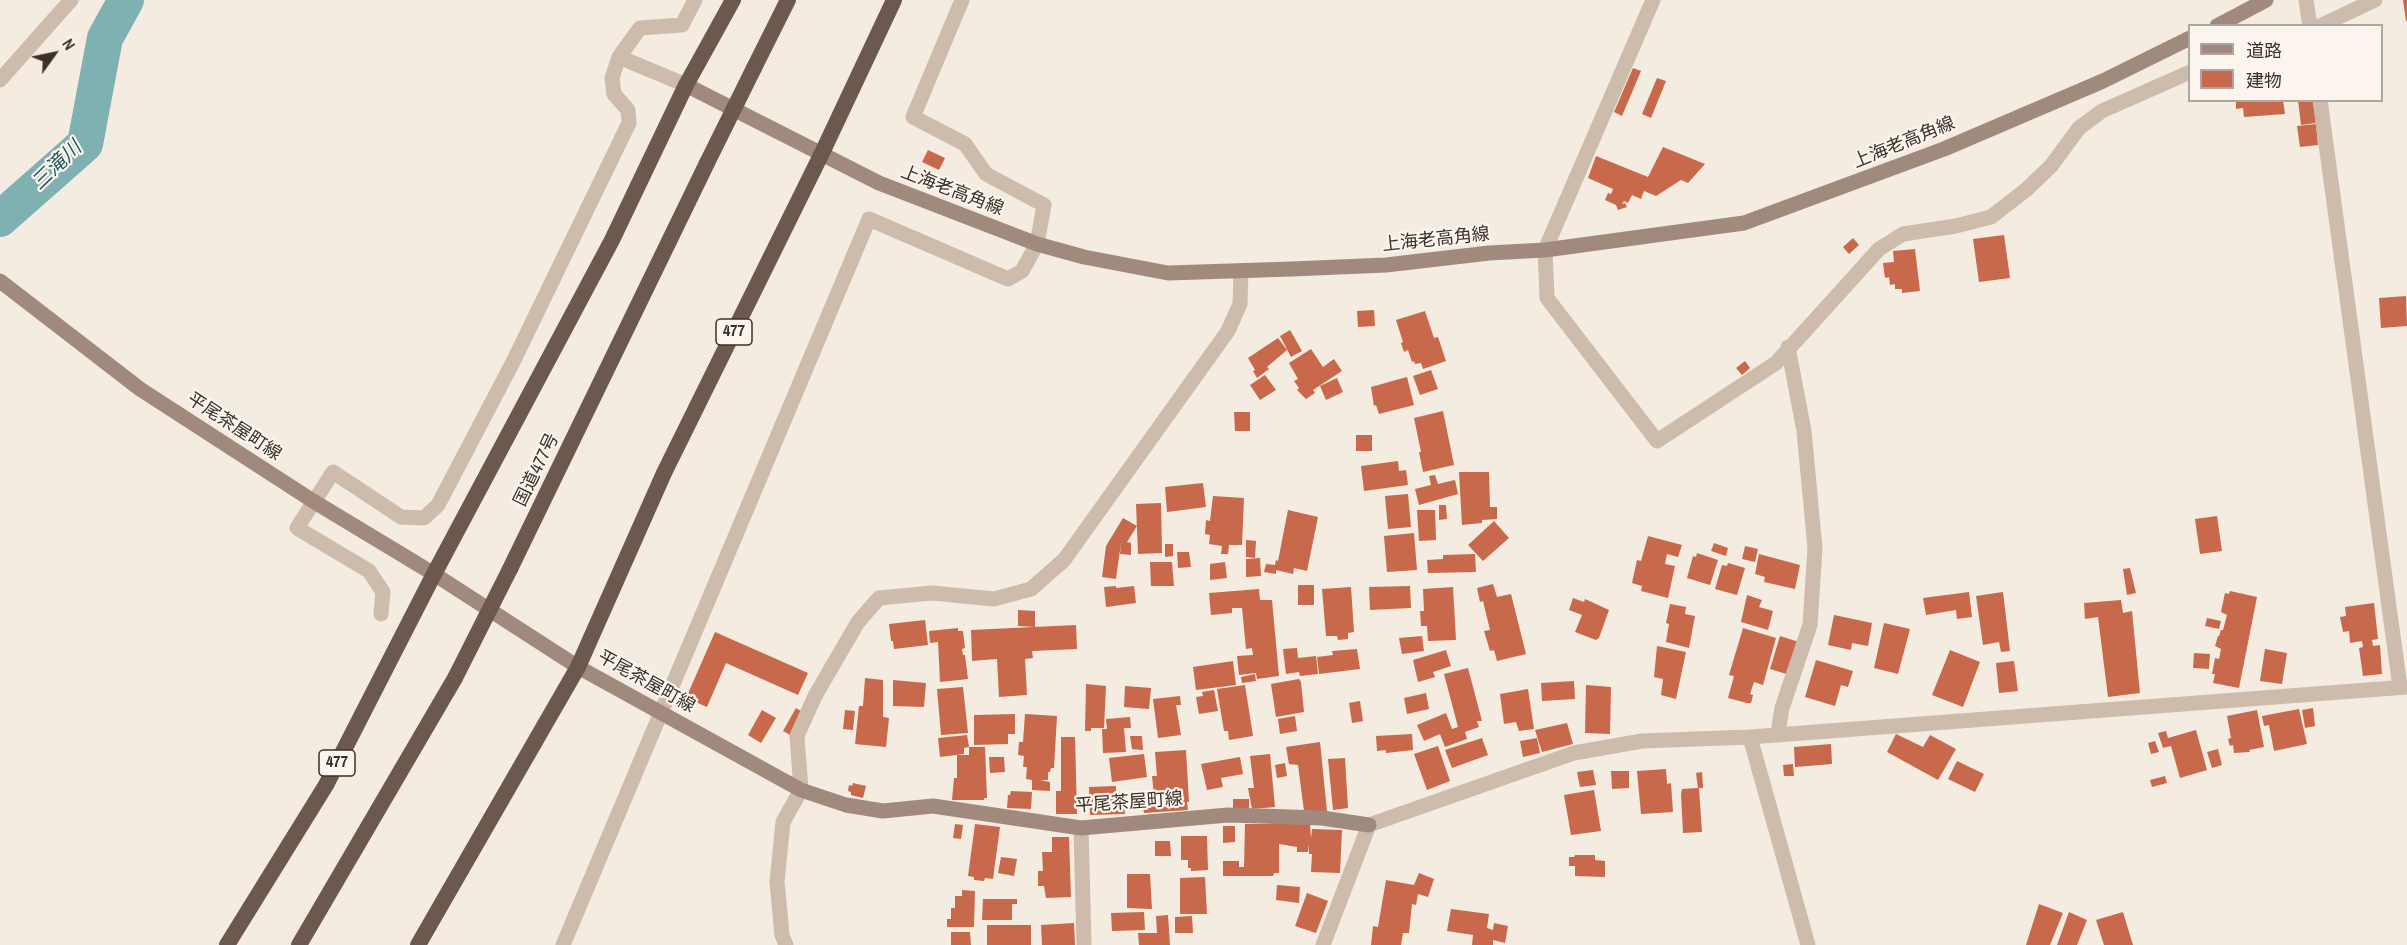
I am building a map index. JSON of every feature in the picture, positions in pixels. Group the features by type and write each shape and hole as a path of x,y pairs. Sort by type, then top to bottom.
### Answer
{"highway":[{"name":"477","path":"226,945 326,784 434,574 612,240 686,85 733,0"},
{"name":"国道477号","path":"299,945 455,678 788,0"},
{"name":"477","path":"418,945 578,667 664,473 822,153 894,0"}],"main road":[{"path":"2221,24 2266,0"},
{"name":"上海老高角線","path":"686,85 879,183 1037,244 1084,257 1168,273 1241,271 1386,265 1489,253 1545,250 1744,223 1944,149 2103,81 2188,39"},
{"name":"平尾茶屋町線","path":"6,285 140,389 313,501 434,574 578,667 801,790 846,805 883,811 933,806 1081,828 1228,815 1322,818 1369,825"}],"street":[{"path":"0,80 72,0"},
{"path":"381,614 383,592 369,571 297,528 333,472 401,517 424,518 438,505 513,362 628,123 628,110 614,94 612,78 619,57 640,28 682,25 695,0"},
{"path":"563,945 869,219 1008,279 1022,271 1037,244 1044,205 986,174 965,144 913,117 962,0"},
{"path":"1653,0 1545,250 1547,298 1657,441 1776,363 1788,347 1879,249 1903,234 1956,226 1991,217 2027,189 2051,166 2079,128 2102,111 2188,73"},
{"path":"2306,0 2310,24"},
{"path":"2324,24 2375,0"},
{"path":"619,57 686,85"},
{"path":"1323,945 1369,825 1574,753 1642,741 1750,737 1778,733 2403,687 2320,102"},
{"path":"786,945 782,935 777,882 783,822 801,790 797,736 815,696 858,621 879,598 932,594 994,598 1031,589 1064,560 1228,331 1240,304 1241,271"},
{"path":"1778,733 1782,708 1810,625 1815,548 1804,431 1788,347"},
{"path":"1750,737 1808,945"},
{"path":"1081,828 1083,945"}],"building":[{"path":"2403,0 2407,0 2407,21 2406,21"},
{"path":"1633,68 1641,71 1622,116 1614,112"},
{"path":"1657,78 1666,81 1651,118 1642,114"},
{"path":"2236,102 2283,102 2285,114 2244,117 2243,108 2236,109"},
{"path":"2298,102 2313,102 2316,123 2301,125"},
{"path":"2316,124 2318,145 2300,147 2297,126"},
{"path":"1663,147 1705,164 1688,183 1681,180 1656,196 1644,191 1641,199 1632,195 1628,203 1624,201 1622,204 1625,203 1627,207 1618,210 1616,205 1605,200 1613,189 1588,178 1596,156 1648,177"},
{"path":"928,150 945,158 939,170 922,162"},
{"path":"2004,235 2010,278 1979,282 1973,239"},
{"path":"1853,238 1859,245 1849,254 1843,247"},
{"path":"1915,249 1920,291 1902,293 1902,289 1895,289 1895,284 1890,285 1889,277 1885,278 1883,263 1894,262 1893,251"},
{"path":"2406,296 2407,326 2381,328 2379,298"},
{"path":"1374,310 1375,326 1358,327 1357,311"},
{"path":"1425,311 1434,338 1438,337 1446,361 1423,369 1421,363 1412,362 1408,350 1404,352 1396,320"},
{"path":"1290,330 1302,351 1291,357 1280,336"},
{"path":"1278,338 1287,350 1257,378 1248,358"},
{"path":"1311,349 1323,367 1334,359 1342,371 1313,390 1315,393 1306,399 1297,390 1299,388 1294,381 1298,379 1289,363"},
{"path":"1745,361 1750,368 1742,375 1736,368"},
{"path":"1431,370 1438,389 1420,395 1413,376"},
{"path":"1265,375 1276,390 1260,400 1250,385"},
{"path":"1407,377 1414,405 1379,414 1376,405 1374,406 1371,387"},
{"path":"1337,378 1343,392 1326,400 1320,386"},
{"path":"1443,411 1454,465 1423,472 1414,418"},
{"path":"1234,412 1250,412 1250,431 1235,431"},
{"path":"1356,435 1372,435 1372,451 1356,451"},
{"path":"1398,461 1399,471 1406,470 1408,485 1364,491 1361,466"},
{"path":"1459,472 1489,472 1490,507 1497,507 1497,519 1462,525"},
{"path":"1435,475 1438,484 1455,480 1458,494 1419,505 1415,489 1431,485 1429,476"},
{"path":"1203,483 1206,507 1167,512 1165,487"},
{"path":"1408,494 1411,527 1388,529 1385,496"},
{"path":"1213,496 1244,498 1242,545 1229,545 1228,554 1221,554 1222,546 1209,544 1210,535 1205,534 1206,520 1210,521"},
{"path":"1161,503 1162,553 1138,554 1136,504"},
{"path":"1439,505 1446,505 1447,519 1439,520"},
{"path":"1288,510 1318,517 1307,571 1294,568 1293,574 1276,570 1276,574 1264,572 1266,564 1275,565 1276,560 1278,561"},
{"path":"1417,510 1435,510 1436,540 1419,541"},
{"path":"2217,516 2222,551 2200,554 2195,519"},
{"path":"1123,518 1137,526 1127,542 1131,543 1131,555 1120,554 1121,543 1116,579 1102,577 1106,546"},
{"path":"1494,521 1509,538 1483,561 1468,545"},
{"path":"1414,533 1417,570 1387,572 1384,536"},
{"path":"1648,536 1682,545 1678,557 1667,554 1665,564 1675,566 1668,598 1641,591 1642,586 1632,583 1637,560 1641,561"},
{"path":"1246,540 1256,541 1255,558 1246,557"},
{"path":"1714,543 1728,548 1726,556 1711,551"},
{"path":"1165,544 1173,544 1173,556 1165,557"},
{"path":"1745,546 1758,549 1755,562 1742,559"},
{"path":"1177,552 1189,552 1191,567 1178,568"},
{"path":"1697,553 1718,560 1710,585 1687,578 1693,556 1696,557"},
{"path":"1475,554 1476,572 1428,573 1427,560 1443,559 1443,555"},
{"path":"1759,554 1800,565 1795,589 1764,582 1765,577 1755,574"},
{"path":"1260,558 1261,576 1246,577 1246,559"},
{"path":"1150,562 1172,562 1174,586 1151,586"},
{"path":"1225,562 1227,578 1210,580 1210,564"},
{"path":"1728,563 1745,568 1737,595 1715,589 1722,565 1727,566"},
{"path":"2130,568 2136,593 2127,595 2123,569"},
{"path":"1493,584 1497,597 1511,594 1526,654 1497,661 1494,650 1490,651 1484,631 1490,630 1483,601 1480,602 1477,588"},
{"path":"1298,585 1314,585 1314,605 1298,605"},
{"path":"1116,586 1116,588 1134,586 1136,603 1106,607 1104,587"},
{"path":"1410,586 1411,608 1370,610 1369,587"},
{"path":"1351,587 1354,632 1348,633 1348,639 1338,640 1337,636 1326,636 1322,589"},
{"path":"1453,587 1456,640 1428,641 1427,626 1421,626 1420,611 1424,611 1423,589"},
{"path":"1259,589 1260,600 1272,600 1279,676 1257,679 1256,673 1239,675 1237,656 1253,655 1252,648 1246,649 1242,608 1232,608 1232,613 1211,615 1209,593"},
{"path":"2230,591 2257,597 2239,688 2213,683 2215,674 2212,674 2215,658 2219,659 2221,649 2215,646 2227,615 2221,612 2225,593 2229,594"},
{"path":"1969,592 1972,617 1957,619 1956,610 1926,615 1923,598"},
{"path":"2003,592 2010,651 2001,652 1999,642 1983,645 1976,596"},
{"path":"1747,595 1762,600 1759,607 1773,611 1768,630 1741,622"},
{"path":"1573,598 1584,602 1585,599 1609,610 1599,638 1596,640 1575,632 1582,615 1569,610"},
{"path":"2121,600 2123,613 2132,611 2140,693 2108,697 2098,617 2085,619 2084,603"},
{"path":"2374,603 2378,639 2372,640 2373,646 2380,645 2382,674 2363,676 2359,648 2363,647 2362,641 2350,643 2349,631 2343,632 2340,617 2346,616 2345,607"},
{"path":"1670,604 1686,607 1685,614 1695,616 1689,648 1666,642 1669,624 1666,623"},
{"path":"1018,610 1035,611 1035,627 1018,626"},
{"path":"1834,615 1872,623 1868,646 1852,643 1851,650 1828,645"},
{"path":"2207,618 2221,621 2219,629 2205,626"},
{"path":"925,620 928,645 894,649 889,624"},
{"path":"1884,623 1910,629 1898,674 1874,668"},
{"path":"1076,625 1077,649 1032,651 1033,658 1025,659 1027,695 999,697 997,659 972,661 971,630"},
{"path":"958,628 958,631 963,631 965,648 962,649 968,679 940,682 938,642 930,643 929,631"},
{"path":"1743,628 1776,638 1763,685 1754,682 1750,694 1753,695 1751,703 1728,698 1734,676 1729,675"},
{"path":"715,632 808,673 798,695 726,663 707,707 686,698"},
{"path":"1422,636 1424,651 1402,654 1399,638"},
{"path":"1780,636 1799,642 1790,675 1770,669"},
{"path":"1657,646 1686,652 1676,699 1661,695 1663,679 1654,677"},
{"path":"1297,648 1298,658 1316,656 1318,674 1300,676 1299,672 1286,674 1283,649"},
{"path":"1357,649 1360,669 1319,674 1317,657 1333,655 1332,651"},
{"path":"2265,649 2287,653 2282,684 2260,681"},
{"path":"1446,650 1451,666 1433,672 1435,677 1418,682 1413,660"},
{"path":"1950,650 1980,662 1963,707 1932,695"},
{"path":"2194,653 2210,654 2209,669 2193,668"},
{"path":"1816,660 1853,671 1848,687 1841,685 1835,706 1805,697"},
{"path":"1233,661 1236,685 1196,690 1193,667"},
{"path":"2014,661 2018,691 1999,693 1996,663"},
{"path":"1468,668 1482,721 1477,721 1479,727 1465,732 1467,739 1445,747 1440,734 1424,741 1417,725 1446,713 1452,729 1458,727 1444,674"},
{"path":"1255,674 1256,681 1242,683 1241,677"},
{"path":"865,678 883,680 883,717 889,718 886,747 855,744 859,706 863,706"},
{"path":"1299,679 1304,712 1276,717 1271,684"},
{"path":"893,680 926,683 924,707 893,706"},
{"path":"1574,681 1575,699 1542,701 1541,683"},
{"path":"1086,684 1106,686 1104,728 1091,728 1091,731 1085,731"},
{"path":"1245,685 1253,736 1229,740 1228,731 1224,731 1217,689"},
{"path":"1586,685 1611,687 1610,734 1585,733"},
{"path":"1125,686 1151,688 1149,709 1124,707"},
{"path":"963,687 968,733 941,735 937,689"},
{"path":"1528,689 1534,729 1519,731 1516,722 1504,724 1500,694"},
{"path":"1214,690 1218,711 1199,714 1196,697 1203,696 1202,692"},
{"path":"1426,693 1429,709 1407,714 1404,698"},
{"path":"1180,696 1181,705 1176,705 1181,735 1158,738 1153,699"},
{"path":"1360,701 1363,721 1352,723 1349,703"},
{"path":"796,708 804,713 792,736 783,731"},
{"path":"2313,708 2315,726 2305,728 2302,710"},
{"path":"2299,709 2307,744 2274,751 2269,725 2264,726 2262,716"},
{"path":"762,710 776,718 761,743 748,735"},
{"path":"845,710 855,711 853,730 843,729"},
{"path":"2257,710 2264,747 2249,750 2250,752 2234,753 2233,745 2230,746 2228,739 2231,738 2227,716"},
{"path":"1015,714 1015,734 1008,734 1008,744 974,745 974,715"},
{"path":"1025,714 1057,716 1054,768 1048,772 1048,780 1040,780 1050,782 1050,791 1032,790 1032,780 1026,779 1027,767 1023,767 1024,756 1018,755 1019,742 1023,742"},
{"path":"1295,716 1297,731 1280,734 1278,719"},
{"path":"1130,717 1131,728 1124,728 1126,752 1103,753 1102,729 1107,729 1106,719"},
{"path":"1567,723 1573,744 1542,752 1535,730"},
{"path":"2196,730 2207,770 2180,778 2171,746 2163,748 2158,733 2166,731 2168,738"},
{"path":"1412,734 1413,750 1386,753 1386,750 1377,751 1376,736"},
{"path":"1896,734 1923,747 1930,735 1956,749 1938,780 1887,752"},
{"path":"967,735 969,747 964,748 964,754 940,757 938,738"},
{"path":"1130,736 1142,736 1143,750 1132,749"},
{"path":"1061,737 1075,737 1077,814 1056,814 1056,791 1061,791"},
{"path":"1482,738 1488,755 1452,768 1445,750"},
{"path":"1537,738 1540,753 1523,757 1520,741"},
{"path":"2155,741 2159,752 2151,754 2148,743"},
{"path":"1320,742 1327,811 1304,811 1298,765 1289,764 1286,747"},
{"path":"1831,744 1832,764 1795,767 1794,747"},
{"path":"1438,746 1450,781 1427,790 1414,754"},
{"path":"969,747 985,747 987,798 984,800 952,800 954,778 957,778 957,755 969,755"},
{"path":"2218,749 2222,765 2212,768 2207,752"},
{"path":"1186,750 1188,810 1144,813 1143,806 1159,804 1159,794 1154,795 1152,776 1157,776 1155,752"},
{"path":"1144,754 1147,777 1112,782 1109,758"},
{"path":"1270,754 1275,807 1252,809 1248,788 1254,788 1250,756"},
{"path":"989,757 1004,757 1005,772 990,773"},
{"path":"1240,757 1243,774 1221,778 1223,787 1207,790 1201,764"},
{"path":"1345,758 1348,808 1333,810 1328,759"},
{"path":"1957,761 1984,774 1975,792 1948,779"},
{"path":"1285,763 1287,776 1277,778 1275,765"},
{"path":"1793,764 1794,776 1784,776 1783,765"},
{"path":"1666,769 1667,784 1671,783 1673,812 1641,814 1637,771"},
{"path":"1593,770 1596,785 1580,787 1577,772"},
{"path":"1611,771 1629,771 1629,788 1612,789"},
{"path":"1702,772 1703,788 1699,788 1702,832 1683,833 1682,789 1698,788 1696,773"},
{"path":"2165,776 2167,783 2152,787 2150,780"},
{"path":"853,783 866,786 863,798 851,795 848,791 849,785 852,786"},
{"path":"1116,786 1116,795 1123,795 1125,814 1090,815 1089,787"},
{"path":"1594,790 1601,831 1571,835 1564,795"},
{"path":"1011,791 1032,792 1031,809 1007,808 1008,795"},
{"path":"1233,799 1249,799 1249,810 1233,810"},
{"path":"955,824 963,825 961,839 953,838"},
{"path":"975,824 1000,827 993,879 974,880 974,877 968,876"},
{"path":"1245,824 1310,824 1311,838 1312,829 1342,830 1340,873 1311,872 1312,854 1309,854 1309,844 1308,852 1297,852 1297,847 1279,844 1279,873 1274,873 1273,876 1223,876 1223,861 1239,861 1239,867 1244,867"},
{"path":"1223,826 1235,826 1235,842 1223,843"},
{"path":"1181,836 1207,836 1208,870 1191,871 1191,868 1188,868 1188,860 1181,860"},
{"path":"1052,837 1069,837 1071,897 1046,898 1044,886 1038,886 1038,871 1043,871 1042,852 1052,852"},
{"path":"1155,841 1170,841 1171,856 1155,856"},
{"path":"1595,855 1595,860 1605,861 1605,877 1575,876 1575,866 1569,866 1569,857"},
{"path":"1001,857 1017,859 1014,876 998,873"},
{"path":"1419,873 1434,879 1428,897 1418,894 1416,905 1412,904 1409,933 1403,933 1401,945 1371,945 1373,926 1378,927 1386,880 1414,885"},
{"path":"1127,874 1150,874 1152,909 1127,908"},
{"path":"1205,877 1207,914 1180,914 1180,878"},
{"path":"1277,885 1300,887 1299,903 1276,900"},
{"path":"962,890 975,891 974,927 947,927 947,919 951,919 951,908 955,908 955,896 962,896"},
{"path":"1307,893 1328,901 1316,933 1295,926"},
{"path":"983,899 1017,899 1017,904 1012,904 1012,920 982,920"},
{"path":"2039,904 2063,913 2050,945 2026,945"},
{"path":"1451,909 1489,914 1487,928 1493,930 1494,923 1508,926 1505,943 1493,940 1493,945 1472,945 1473,935 1447,931"},
{"path":"1144,912 1145,930 1112,931 1111,913"},
{"path":"2069,912 2087,920 2077,945 2057,945"},
{"path":"2123,912 2133,945 2104,945 2096,920"},
{"path":"1168,915 1170,945 1139,945 1138,933 1157,933 1156,916"},
{"path":"1192,916 1193,933 1175,933 1175,917"},
{"path":"1074,923 1075,945 1042,945 1041,925"},
{"path":"987,925 1031,925 1031,945 987,945"},
{"path":"951,932 970,932 971,945 951,945"}],"waterway":[{"name":"三滝川","path":"0,219 85,144 105,38 126,0"}]}
